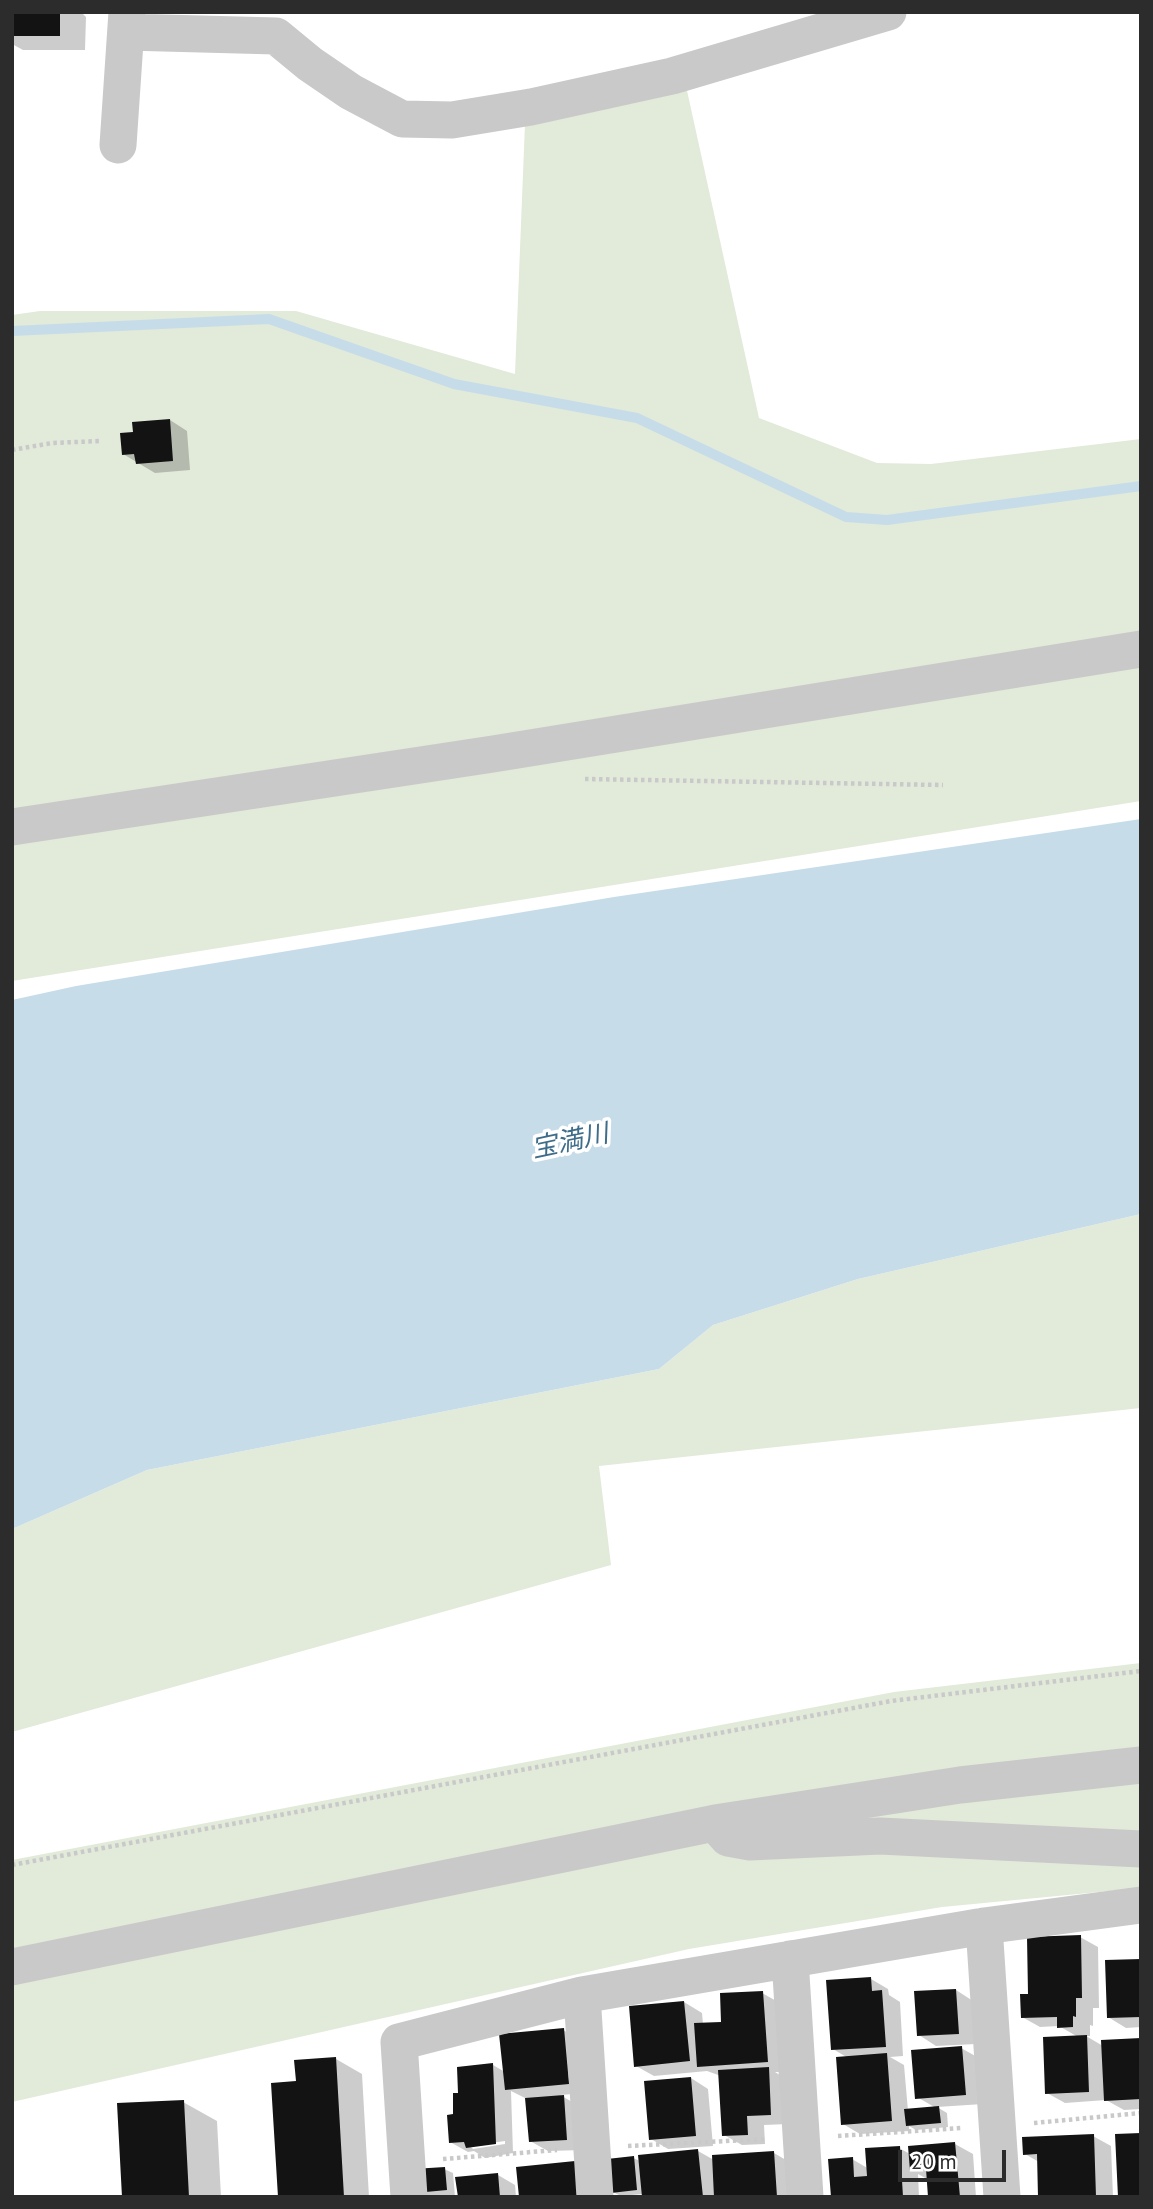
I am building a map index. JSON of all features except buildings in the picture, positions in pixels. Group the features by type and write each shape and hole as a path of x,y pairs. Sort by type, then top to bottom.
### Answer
{"street":[{"path":"118,145 127,22 276,36 351,92 402,119 452,120 531,107 672,76 888,12"},
{"path":"12,827 507,752 1141,649"},
{"path":"12,1967 715,1823 960,1785 1141,1765"},
{"path":"715,1823 728,1838 750,1842 880,1836 1141,1849"},
{"path":"410,2197 399,2042 582,1995 984,1926 1141,1905"},
{"path":"984,1926 1002,2197"},
{"path":"790,1959 805,2197"},
{"path":"582,1995 595,2197"}],"path":[{"path":"12,450 52,443 102,441"},
{"path":"577,779 943,785"},
{"path":"12,1865 891,1701 1141,1671"}],"green space":[{"path":"686,86 759,418 877,463 931,464 1141,439 1141,801 12,981 12,315 40,311 296,311 515,374 525,124"},
{"path":"1141,1214 1141,1408 599,1466 611,1565 12,1732 12,1529 147,1470 659,1369 713,1325 858,1279"},
{"path":"1141,1663 1141,1888 942,1907 689,1949 12,2102 12,1860 894,1692"}],"water":[{"name":"宝満川","path":"1141,819 1141,1214 858,1279 713,1325 659,1369 147,1470 12,1529 12,1000 76,986 614,897"}],"waterway":[{"path":"12,331 269,319 454,384 637,418 846,517 887,520 1141,486"}]}
